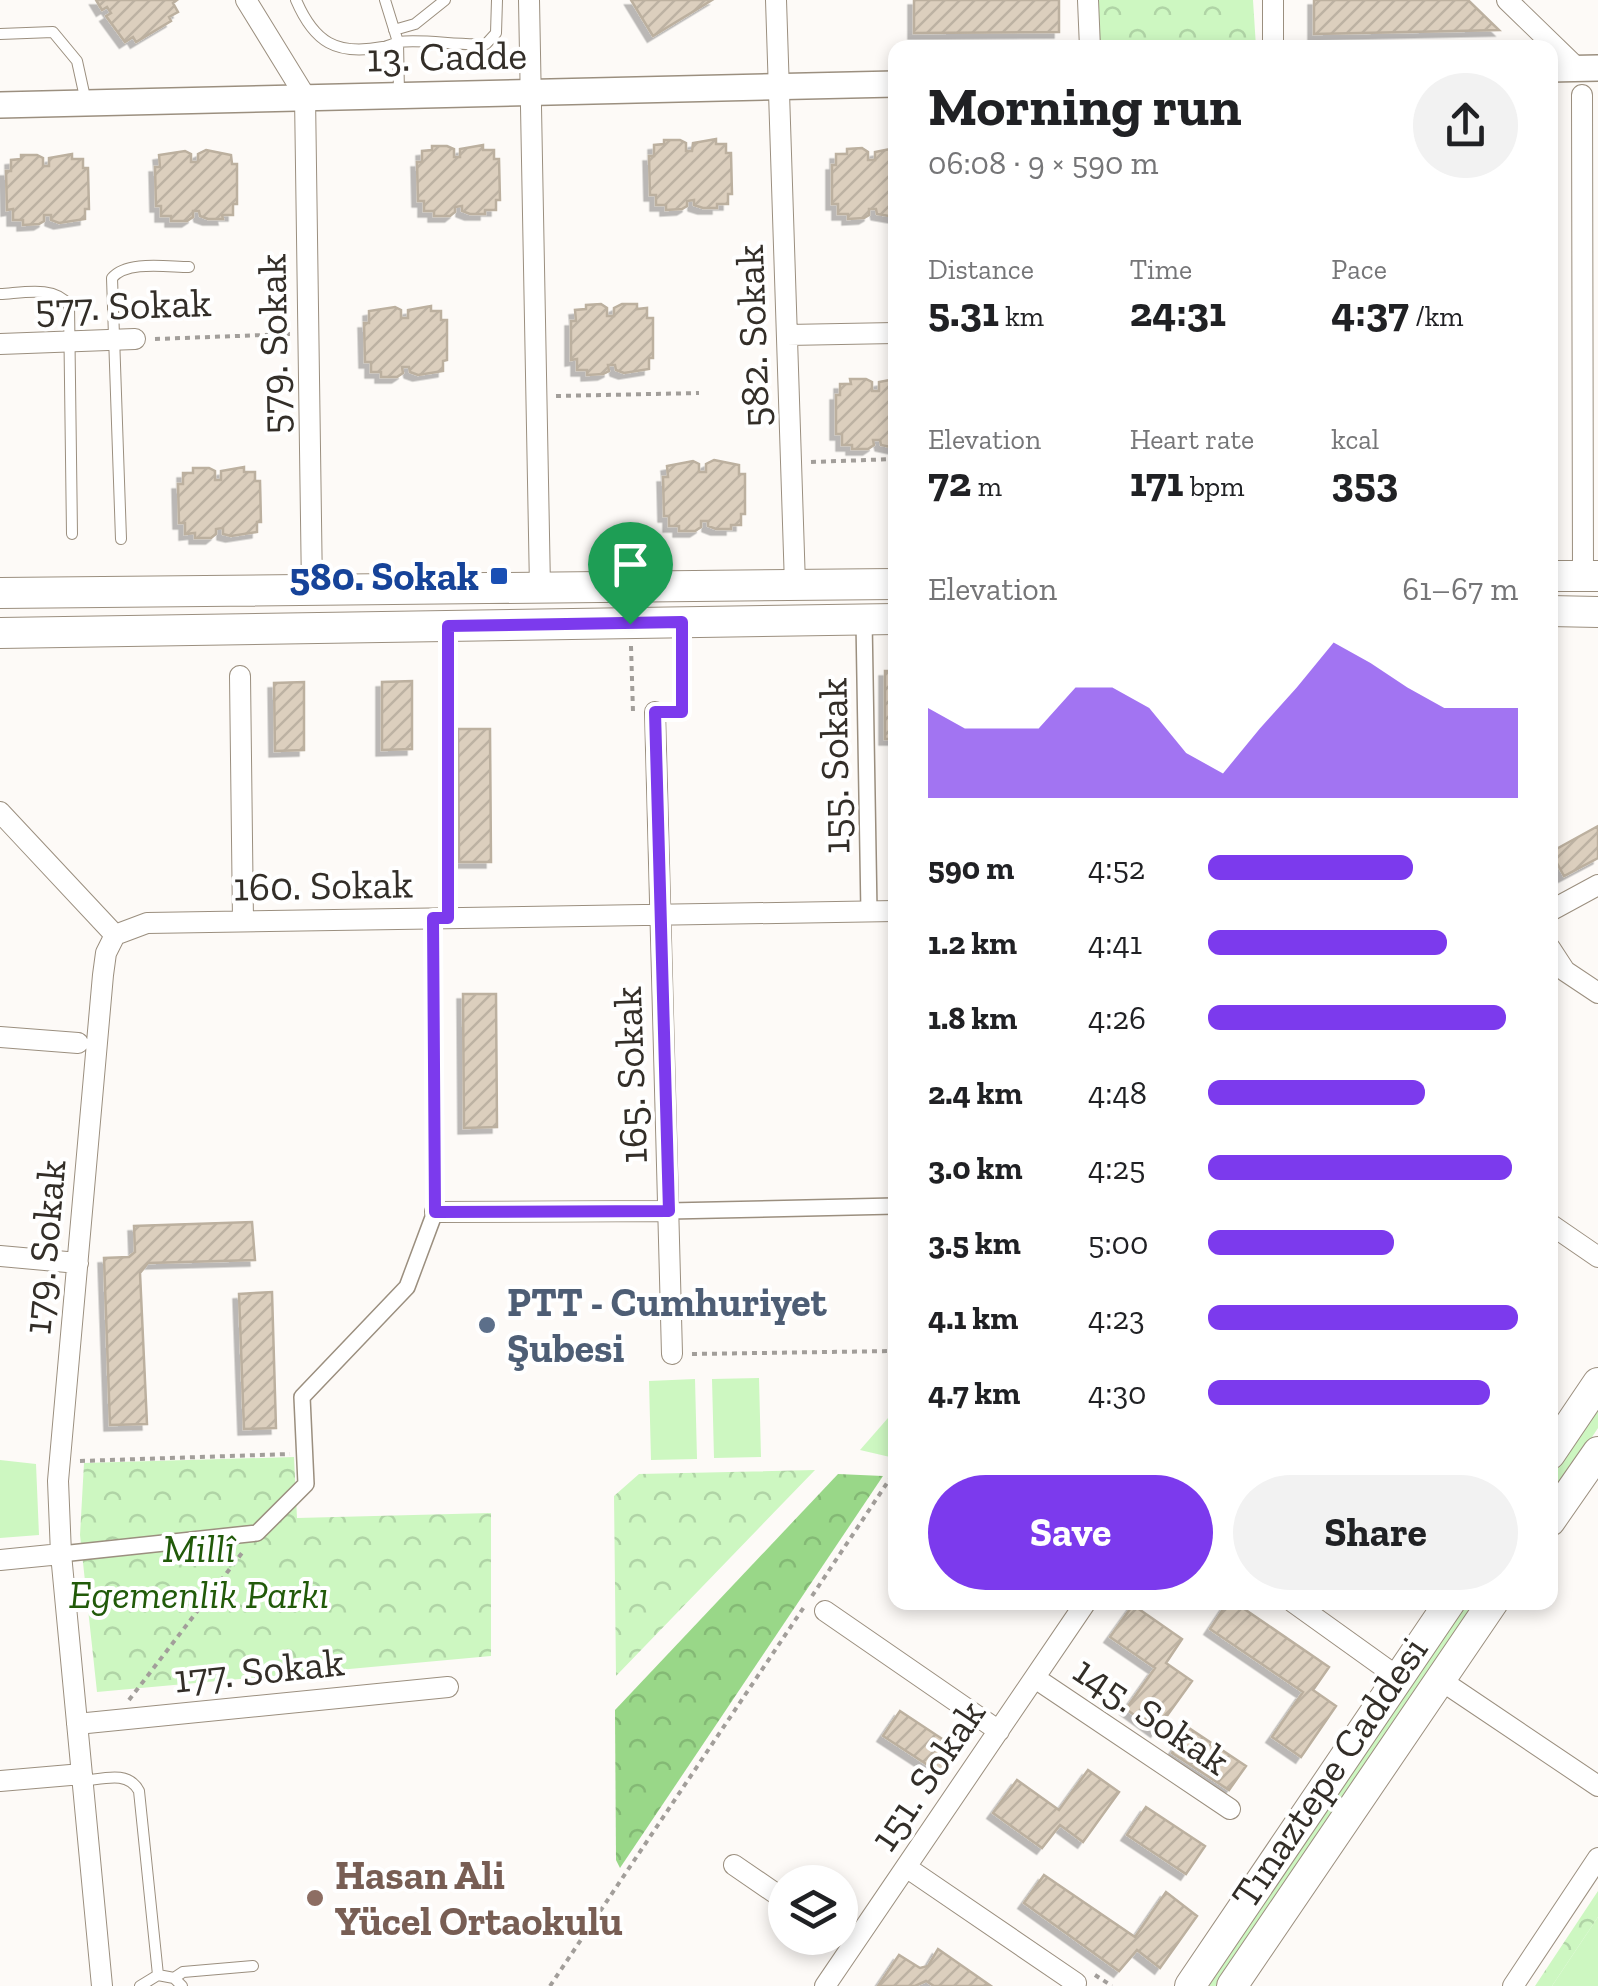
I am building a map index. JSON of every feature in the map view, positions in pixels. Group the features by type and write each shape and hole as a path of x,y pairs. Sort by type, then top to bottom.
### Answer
{"main road":[{"path":"1558,576 1591,576"},
{"path":"0,593 888,584"},
{"path":"1558,611 1598,612"},
{"path":"0,633 888,620"},
{"path":"1558,1442 1598,1383"},
{"path":"1558,1510 1598,1452"},
{"name":"Tınaztepe Caddesi","path":"1190,1986 1445,1610"},
{"name":"Tınaztepe Caddesi","path":"1232,1986 1487,1610"}],"street":[{"path":"246,0 305,96"},
{"path":"529,0 540,588"},
{"name":"582. Sokak","path":"776,0 795,585"},
{"path":"1088,0 1090,40"},
{"path":"1273,0 1273,40"},
{"path":"1507,0 1555,40"},
{"path":"1558,43 1588,68"},
{"path":"1558,69 1588,68"},
{"name":"13. Cadde","path":"0,105 888,84"},
{"name":"579. Sokak","path":"305,96 312,590"},
{"path":"1582,96 1591,576"},
{"path":"788,335 888,332"},
{"name":"577. Sokak","path":"0,344 125,340"},
{"name":"155. Sokak","path":"864,620 870,912"},
{"path":"440,918 448,626"},
{"path":"240,676 243,921"},
{"name":"165. Sokak","path":"655,712 672,1354"},
{"path":"0,812 116,936"},
{"path":"1558,906 1598,884"},
{"name":"160. Sokak","path":"116,936 148,923 888,911"},
{"name":"179. Sokak","path":"102,1985 61,1554 60,1461 105,962 116,936"},
{"path":"1558,960 1565,971 1598,993"},
{"path":"0,1037 78,1043"},
{"path":"0,1560 257,1534 306,1484 302,1397 407,1287 435,1212 888,1206"},
{"path":"1558,1230 1598,1257"},
{"path":"0,1256 78,1263"},
{"name":"151. Sokak","path":"858,1927 906,1867 1081,1610"},
{"path":"1304,1610 1399,1678"},
{"path":"825,1611 999,1731"},
{"name":"145. Sokak","path":"1035,1678 1230,1810"},
{"path":"1439,1679 1598,1786"},
{"name":"177. Sokak","path":"77,1724 448,1687"},
{"path":"0,1781 82,1778"},
{"path":"1513,1986 1598,1858"},
{"path":"734,1866 768,1889"},
{"path":"906,1867 1076,1982"},
{"name":"151. Sokak","path":"825,1986 840,1955"},
{"path":"88,1986 102,1985"}],"lane":[{"path":"296,0 307,26 322,41 346,48 381,48 398,42 486,44 496,33 498,0"},
{"path":"385,0 398,42 399,94"},
{"path":"394,30 415,24 445,0"},
{"path":"0,34 53,32 77,61 86,103"},
{"path":"120,539 125,340 112,278 118,270 189,267"},
{"path":"0,294 53,293 69,305 72,534"},
{"path":"82,1778 125,1778 134,1782 139,1791 158,1975"},
{"path":"158,1975 178,1982 183,1972 252,1966"},
{"path":"140,1986 158,1975"}],"path":[{"name":"577. Sokak","path":"125,340 308,334"},
{"path":"537,396 699,393"},
{"path":"791,462 888,460"},
{"path":"630,624 633,712 682,712 682,622"},
{"path":"435,1212 440,918"},
{"path":"672,1354 888,1351"},
{"path":"60,1461 304,1454"},
{"path":"550,1986 888,1482"},
{"path":"114,1720 257,1534"}],"green space":[{"path":"1095,0 1253,0 1256,40 1097,40"},
{"path":"759,1378 761,1457 714,1458 712,1379"},
{"path":"695,1379 697,1459 651,1460 649,1381"},
{"path":"1598,1408 1598,1428 1558,1488 1558,1468"},
{"path":"888,1418 888,1457 860,1450"},
{"name":"Millî Egemenlik Parkı","path":"294,1457 297,1518 491,1513 491,1656 97,1692 80,1535 84,1463"},
{"path":"0,1460 36,1464 39,1535 0,1538"},
{"path":"815,1470 616,1676 614,1496 639,1474"},
{"path":"838,1474 883,1476 620,1868 616,1860 615,1710"},
{"path":"1462,1610 1475,1610 1221,1986 1209,1986"},
{"path":"1598,1891 1598,1917 1552,1986 1535,1986"},
{"path":"1598,1917 1598,1986 1552,1986"}],"building":[{"path":"96,0 177,0 173,3 178,12 169,17 171,21 136,42 133,37 125,42 106,16 111,13 107,7 102,10"},
{"path":"631,0 712,0 653,36"},
{"path":"914,0 1059,0 1059,32 914,33"},
{"path":"1314,0 1468,0 1499,30 1314,34"},
{"path":"716,139 716,144 726,144 726,153 731,153 732,194 728,194 728,204 703,208 694,205 694,200 687,201 682,209 666,210 666,205 656,205 656,195 650,195 649,156 654,156 654,145 664,144 664,140 680,140 686,143 686,151 692,151 693,143"},
{"path":"483,145 483,150 494,150 494,159 499,159 500,200 496,200 496,210 470,214 462,211 462,206 455,207 450,216 434,216 434,211 424,211 424,201 418,201 417,162 422,162 422,151 447,146 454,149 454,157 460,157 460,149"},
{"path":"862,148 868,152 868,160 875,160 875,152 888,149 888,216 877,214 876,209 869,209 864,218 848,219 848,214 838,214 838,204 832,204 832,165 836,165 836,154 847,154 847,149"},
{"path":"206,150 231,155 232,164 237,164 237,204 233,204 233,215 208,219 193,211 193,217 187,221 171,221 171,216 161,216 161,206 156,206 155,167 160,167 159,155 185,151 191,154 191,162 198,162 198,154"},
{"path":"72,154 72,159 83,159 83,168 88,168 89,209 85,209 85,219 59,223 51,220 51,215 44,215 39,224 23,225 23,220 13,220 13,209 7,210 6,171 11,171 11,160 21,159 21,155 37,155 43,158 43,166 49,166 49,158"},
{"path":"601,304 607,308 607,316 614,316 614,308 622,304 647,308 647,318 653,318 653,358 649,358 649,369 624,373 616,370 615,365 608,365 609,371 603,374 587,375 587,370 577,370 577,359 571,360 571,321 576,321 575,310"},
{"path":"431,306 431,311 441,311 441,320 447,320 447,360 443,361 443,371 418,375 410,372 409,367 402,367 403,373 397,377 381,377 381,372 371,372 371,362 365,362 364,323 369,323 369,311 395,307 401,310 401,318 408,318 408,310"},
{"path":"850,379 866,379 872,382 872,391 879,391 879,382 888,380 888,446 881,445 880,440 873,440 874,445 868,449 842,445 842,434 836,434 836,395 840,395 840,384 851,384"},
{"path":"714,460 739,465 739,474 745,474 745,514 741,514 741,525 716,529 708,526 708,521 701,521 701,527 695,531 679,531 679,526 669,526 669,516 664,516 663,477 668,477 667,466 693,461 699,464 699,472 706,472 706,464"},
{"path":"244,467 244,472 255,472 255,481 260,481 261,522 257,522 257,532 231,536 223,534 223,528 216,529 211,538 185,534 185,523 179,523 178,484 183,484 183,473 193,473 193,468 209,468 215,471 215,480 221,480 221,471"},
{"path":"885,671 888,671 888,739"},
{"path":"412,681 412,749 382,750 382,682"},
{"path":"304,682 304,750 275,751 274,683"},
{"path":"458,729 490,729 491,862 459,862"},
{"path":"1598,826 1598,858 1564,876 1558,865 1558,848"},
{"path":"463,994 496,994 497,1127 464,1128"},
{"path":"252,1222 255,1260 148,1263 140,1273 147,1424 110,1425 104,1258 129,1257 135,1252 134,1226"},
{"path":"272,1292 276,1428 244,1429 239,1294"},
{"path":"1129,1610 1140,1610 1182,1639 1166,1663 1192,1681 1156,1731 1126,1709 1155,1668 1110,1637"},
{"path":"1223,1610 1246,1610 1329,1667 1313,1690 1336,1706 1301,1757 1272,1737 1303,1692 1210,1629"},
{"path":"900,1711 956,1748 940,1773 883,1736"},
{"path":"1189,1728 1246,1766 1229,1790 1172,1753"},
{"path":"1088,1770 1119,1792 1083,1842 1060,1825 1042,1848 993,1813 1017,1780 1059,1810"},
{"path":"1146,1807 1205,1846 1186,1874 1127,1835"},
{"path":"1044,1875 1135,1937 1166,1892 1197,1916 1160,1968 1137,1950 1119,1971 1024,1903"},
{"path":"938,1949 991,1986 934,1986 926,1981 915,1986 878,1986 899,1955 920,1968 928,1966"}],"place":[{"name":"580. Sokak","path":"499,576"},
{"name":"PTT - Cumhuriyet Şubesi","path":"487,1325"},
{"name":"Hasan Ali Yücel Ortaokulu","path":"315,1898"}],"route":[{"path":"682,622 682,712 655,712 669,1211 435,1212 433,918 448,918 448,626 630,624 682,622"}]}
